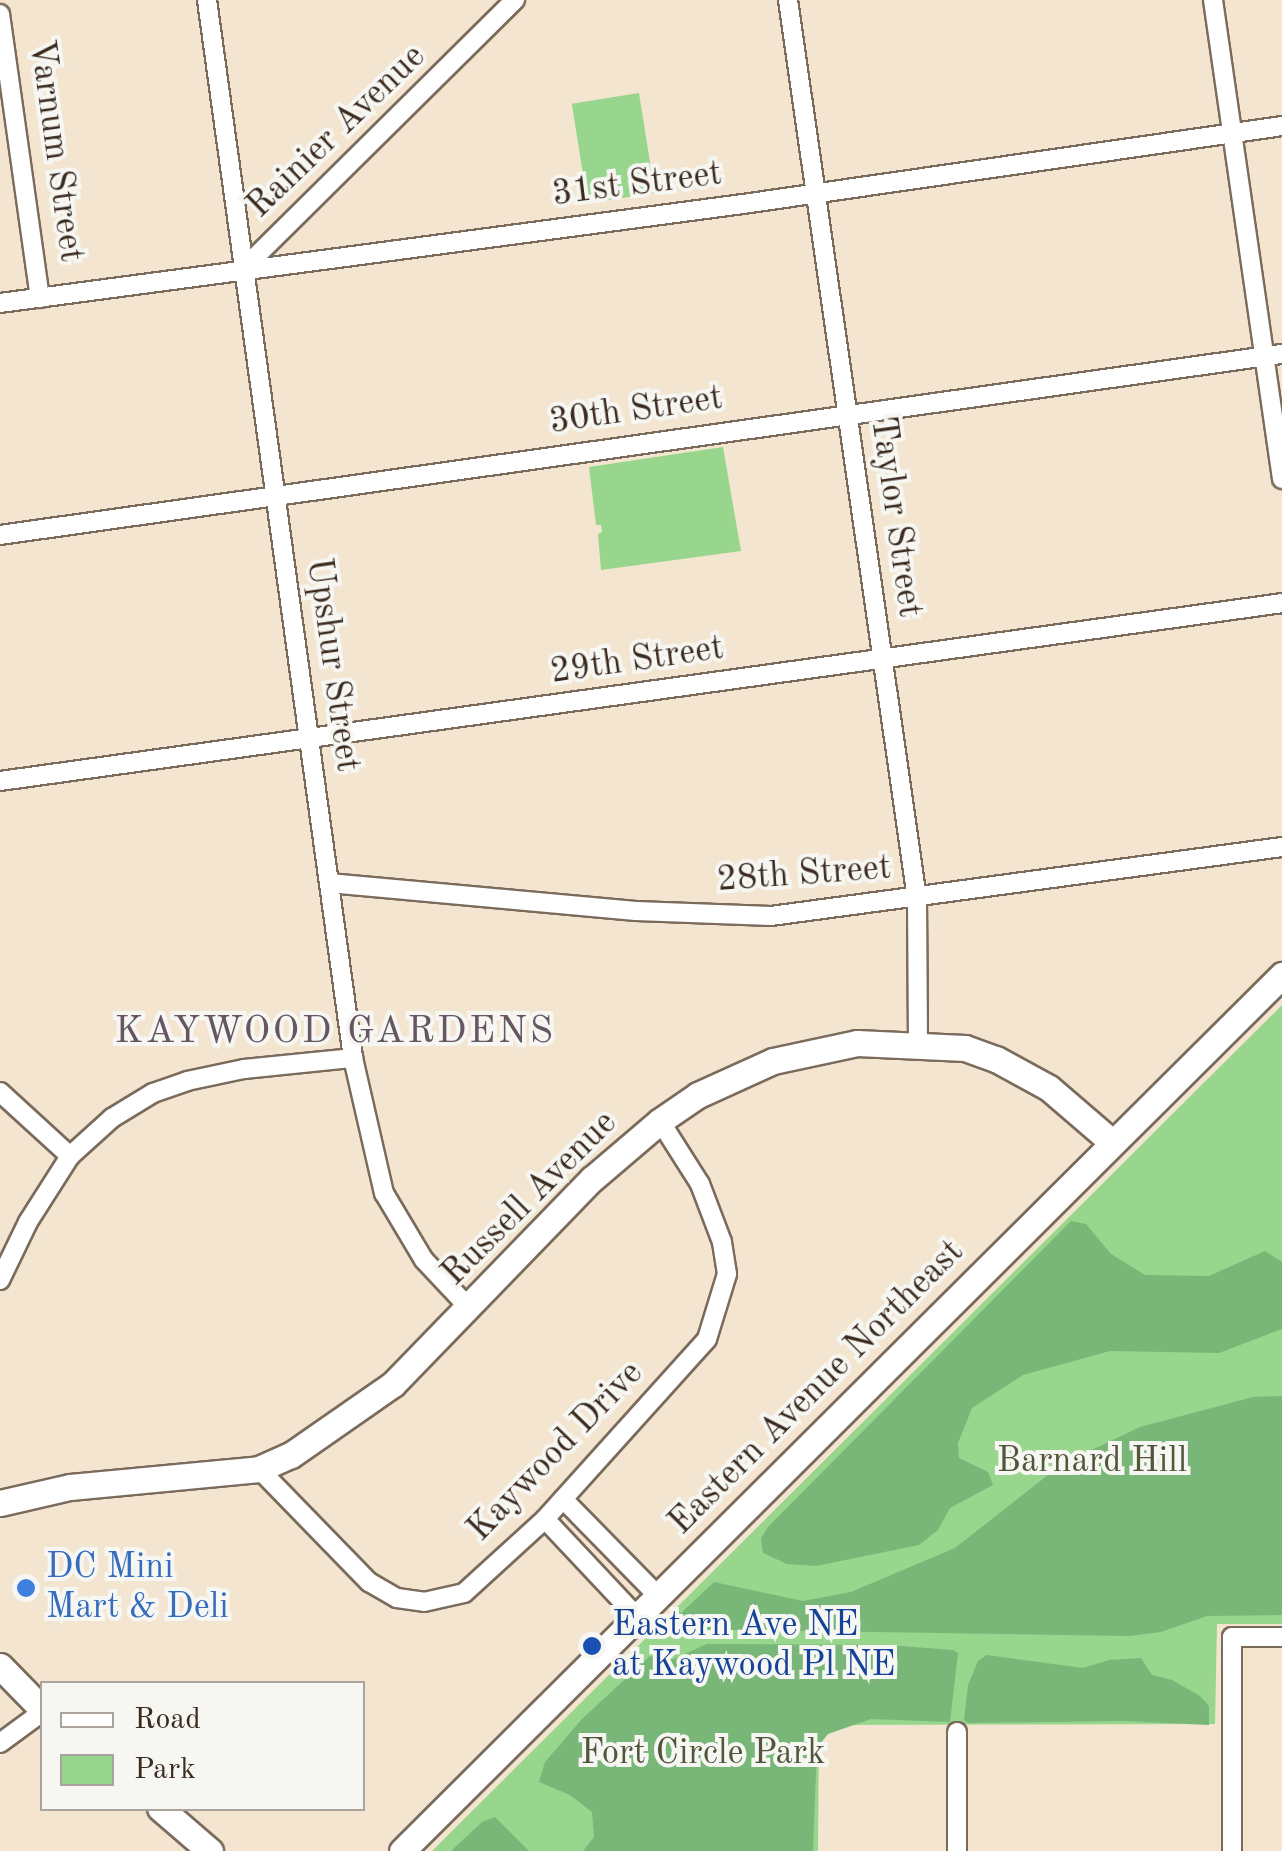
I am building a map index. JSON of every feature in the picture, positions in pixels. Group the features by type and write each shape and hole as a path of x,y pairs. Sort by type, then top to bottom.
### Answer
{"street":[{"name":"Upshur Street","path":"208,0 352,1058 391,1208 424,1260 470,1309"},
{"name":"Rainier Avenue","path":"244,268 515,0"},
{"name":"Taylor Street","path":"788,0 917,899 918,1044"},
{"path":"1213,0 1273,355 1282,479"},
{"name":"Varnum Street","path":"0,14 40,298"},
{"name":"31st Street","path":"0,303 816,194 1282,126"},
{"name":"30th Street","path":"0,535 1273,355"},
{"name":"29th Street","path":"0,781 1282,602"},
{"name":"28th Street","path":"329,883 724,916 830,910 1282,847"},
{"name":"Eastern Avenue Northeast","path":"402,1851 1282,975"},
{"name":"Russell Avenue","path":"0,1503 70,1487 259,1468 328,1434 393,1384 470,1309 592,1179 660,1121 698,1094 773,1061 858,1043 965,1048 1024,1073 1090,1120 1113,1143"},
{"path":"0,1280 28,1222 70,1156 112,1118 153,1093 186,1081 244,1069 352,1058"},
{"path":"0,1092 70,1156"},
{"name":"Kaywood Drive","path":"259,1468 369,1582 410,1600 442,1600 464,1592 545,1519 707,1338 727,1274 722,1242 700,1184 660,1121"},
{"path":"563,1499 658,1596"},
{"path":"545,1519 637,1616"},
{"path":"1232,1851 1232,1637 1282,1637"},
{"path":"0,1666 40,1708"},
{"path":"0,1742 40,1712"},
{"path":"957,1732 957,1851"},
{"path":"163,1811 210,1851"}],"green space":[{"path":"639,93 655,193 588,203 572,104"},
{"path":"723,447 741,551 601,570 598,534 602,532 601,525 596,525 589,467"},
{"name":"Barnard Hill","path":"1282,1005 1282,1624 1217,1624 1215,1724 819,1725 818,1851 432,1851"},
{"path":"1071,1221 1086,1224 1111,1254 1145,1275 1209,1276 1265,1251 1282,1262 1282,1329 1219,1353 1110,1351 1023,1375 972,1408 958,1443 959,1458 988,1472 993,1485 950,1508 938,1530 919,1545 816,1566 787,1564 763,1553 761,1538 768,1527"},
{"path":"1282,1396 1282,1615 1207,1616 1161,1632 1129,1636 674,1629 679,1615 714,1582 803,1601 851,1592 955,1548 1062,1464 1140,1427 1253,1397"},
{"name":"Fort Circle Park","path":"707,1644 888,1645 953,1650 958,1653 950,1722 871,1719 828,1734 820,1744 816,1771 813,1851 583,1851 594,1837 592,1812 570,1795 539,1782 545,1762 582,1719 650,1656 671,1660"},
{"path":"987,1655 1083,1668 1109,1660 1141,1658 1152,1675 1172,1680 1200,1696 1209,1706 1209,1725 1124,1721 968,1723 964,1720 968,1685 978,1661"},
{"path":"495,1817 529,1851 451,1851 482,1822"}],"place":[{"name":"DC Mini Mart & Deli","path":"26,1588"},
{"name":"Eastern Ave NE at Kaywood Pl NE","path":"592,1646"}],"district":[{"name":"KAYWOOD GARDENS","path":"335,1033"}]}
